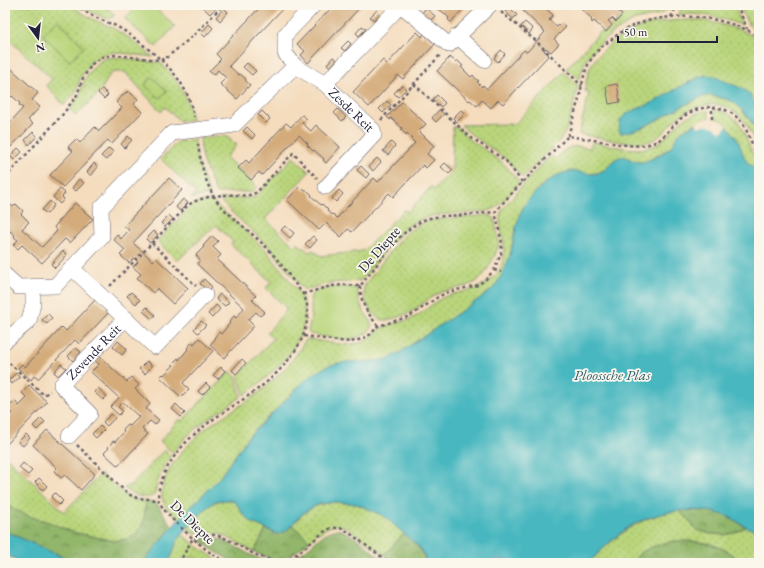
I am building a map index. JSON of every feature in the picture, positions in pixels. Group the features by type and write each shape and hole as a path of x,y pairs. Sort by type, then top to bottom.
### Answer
{"street":[{"name":"Zesde Reit","path":"314,5 285,35 285,53 295,66 325,84 373,130 374,135 326,187"},
{"path":"325,84 401,5 453,41 484,60"},
{"path":"453,41 494,7"},
{"path":"5,275 18,287 55,286 102,236 101,208 172,132 234,125 295,66"},
{"name":"Zevende Reit","path":"72,268 155,347 205,295"},
{"path":"5,341 29,321 33,304 33,287"},
{"name":"Zevende Reit","path":"69,436 90,414 61,385 126,318"}],"path":[{"path":"5,178 68,108 77,95 83,78 92,64 102,57 114,55 161,60 166,58 193,36 223,5"},
{"path":"671,17 677,5"},
{"path":"737,5 748,30"},
{"path":"494,7 536,41 582,86"},
{"path":"304,336 351,342 362,339 371,334 378,326 405,318 448,292 478,285 486,279 494,270 501,254 502,243 495,212 522,182 568,136 585,72 589,63 594,55 606,43 620,33 635,25 671,17 703,18 721,21 748,30 759,36"},
{"path":"373,130 453,41"},
{"path":"414,84 470,137 506,161 522,182"},
{"path":"568,136 633,146 643,145 659,140 679,120 688,114 700,109 712,107 724,109 736,115 744,126 759,159"},
{"path":"712,107 712,119"},
{"path":"101,295 188,205 196,200 228,195 253,195 293,152 326,187"},
{"name":"De Diepte","path":"228,563 214,555 187,533 173,520 159,500 162,478 177,453 190,438 207,424 259,388 277,372 294,353 304,336 307,323 308,308 307,301 303,294 331,286 360,286 391,247 408,230 426,219 495,212"},
{"path":"152,243 205,295"},
{"path":"494,270 501,272"},
{"path":"360,286 361,297 365,307 378,326"},
{"path":"5,359 44,395 61,385"},
{"path":"69,436 128,494 137,498 159,500"},
{"path":"179,563 193,538 214,535 224,538 253,554 268,560 284,562 305,548 318,536 330,529 337,528 344,529 390,563"},
{"path":"752,563 759,559"}],"green space":[{"path":"5,5 72,5 82,13 128,37 153,57 114,52 102,55 91,62 81,77 75,94 64,105 46,85 52,79 5,36"},
{"path":"80,5 104,5 115,15 110,19 102,17"},
{"path":"137,5 152,5 175,26 156,47 125,19"},
{"path":"633,5 672,5 660,14 630,23 608,37 589,56 585,62 579,79 566,69 602,30 606,33"},
{"path":"682,5 734,5 742,24 741,25 704,15 680,15"},
{"path":"739,5 759,5 759,34 752,29"},
{"path":"58,20 84,47 69,61 43,35"},
{"path":"683,20 702,20 720,24 741,30 759,39 759,112 750,95 706,75 696,78 650,104 631,112 688,104 707,95 733,101 759,130 759,154 751,133 742,118 730,109 717,105 697,107 684,113 655,139 644,143 625,142 579,134 589,92 585,91 587,77 593,62 613,42 631,31 650,24"},
{"path":"114,57 160,62 181,88 192,120 180,121 165,107 161,112 125,72 110,74 100,92 76,116 69,109 79,96 85,79 94,66 103,59"},
{"path":"564,72 578,85 569,124 560,140 523,177 507,160 472,135 461,125 515,124"},
{"path":"152,77 167,91 159,98 145,85"},
{"path":"708,110 709,118 703,119 684,130 670,148 649,160 642,162 634,161 628,158 614,160 609,167 603,171 588,174 579,172 548,181 540,187 523,208 514,234 508,262 493,289 388,359 377,361 345,362 301,384 249,436 220,477 179,519 166,506 163,501 162,491 164,481 169,470 184,449 209,426 256,395 280,374 289,365 306,340 308,339 336,344 356,344 363,342 368,340 384,327 417,316 443,298 476,288 492,279 498,273 504,254 500,220 502,211 526,181 551,155 555,159 564,151 574,146 590,148 592,142 630,149 653,146 664,138 686,117"},
{"path":"715,110 730,115 743,129 751,150 758,161 759,170 747,162 738,142 727,126 728,125 721,120 714,119"},
{"path":"453,127 458,127 468,138 503,163 518,180 518,184 498,206 492,209 471,213 436,215 423,218 412,224 400,234 363,279 359,281 330,283 304,290 269,247 219,199 255,197 293,157 309,172 265,219 294,246 297,243 309,252 313,250 321,256 363,251 404,210 408,212 431,187 434,190 453,170"},
{"path":"226,136 237,145 226,157 257,187 252,192 216,193 202,159 200,138"},
{"path":"194,139 197,160 210,195 191,199 196,193 161,159 177,142"},
{"path":"212,200 266,250 301,295 305,310 304,325 299,339 290,352 280,365 244,395 238,376 273,339 267,333 287,309 266,288 271,282 231,244 233,242 216,225 177,261 157,241 190,207 198,202"},
{"path":"488,215 494,218 499,242 490,265 478,281 467,286 437,294 405,315 393,319 382,320 370,311 364,297 365,286 395,246 409,231 414,227 431,220"},
{"path":"346,287 357,289 361,306 370,322 370,330 359,337 352,339 338,339 310,334 308,332 311,316 310,299 312,294 318,290"},
{"path":"230,371 236,377 241,397 205,421 187,436 173,453 160,441 179,419 182,421"},
{"path":"164,450 171,456 157,483 155,494 144,497 135,495 124,488 132,484"},
{"path":"7,458 64,512 101,474 127,496 136,500 146,501 144,520 140,530 127,539 114,541 72,532 28,516 5,505 5,460"},
{"path":"222,500 231,500 237,504 242,513 251,522 266,529 254,552 225,536 215,533 192,533 188,527 211,504"},
{"path":"146,501 156,503 172,527 143,563 76,563 5,531 5,505 28,516 72,532 114,541 127,539 140,530 144,520"},
{"path":"335,502 357,504 384,516 404,533 384,555 346,527 337,525 329,527 317,534 310,541 292,525 311,508 321,504"},
{"path":"679,510 697,530 711,534 725,535 746,527 759,532 759,557 749,563 743,563 725,550 707,543 673,541 641,552 632,563 588,563 618,536 636,524 658,515"},
{"path":"679,510 711,511 726,515 746,527 725,535 711,534 697,530"},
{"path":"292,525 310,541 294,553 281,559 265,557 254,552 266,529 277,533 283,533"},
{"path":"337,529 354,537 381,558 370,563 287,563 324,535"},
{"path":"404,533 415,543 423,554 426,563 393,563 384,555"},
{"path":"181,535 222,563 203,563 194,557 189,558 187,563 169,563 177,541"},
{"path":"201,538 223,540 251,555 267,562 275,563 235,563 201,541"},
{"path":"673,541 693,541 713,545 725,550 743,563 632,563 641,552"}],"water":[{"path":"706,75 713,76 743,89 750,95 759,112 759,130 733,102 710,96 695,100 644,127 620,133 620,121 628,113 650,104"},
{"name":"Ploossche Plas","path":"720,121 729,128 735,136 748,163 759,170 759,532 728,516 712,512 700,510 675,511 651,517 629,527 613,539 588,563 518,563 509,560 495,560 484,563 426,563 420,548 384,516 357,504 335,502 320,504 309,509 300,516 286,531 277,534 251,522 242,513 237,504 231,500 222,500 215,501 210,505 181,535 177,541 169,563 143,563 179,519 220,477 249,436 301,384 316,372 330,365 345,362 377,361 388,359 492,289 500,279 508,261 518,221 524,206 539,189 551,179 558,175 572,171 592,174 599,173 617,158 622,157 638,162 647,161 670,148 678,135 686,128 702,122"},
{"path":"5,531 76,563 24,563 5,555"}],"pier":[{"path":"709,118 720,120 728,125 721,132 711,126 704,125 698,127 696,122"}],"building":[{"path":"200,5 219,5 210,14"},
{"path":"262,5 286,5 229,66 246,79 245,80 250,85 237,99 220,84 226,78 218,70 214,75 209,71 221,59 216,54"},
{"path":"334,5 362,5 308,63 301,55 305,51 297,44"},
{"path":"432,5 464,5 465,7 451,22 444,13"},
{"path":"517,5 542,5 553,15 549,20 557,27 561,23 566,27 554,39 559,44 551,52 546,48 544,51 549,55 503,104 498,100 491,108 482,100 477,106 470,100 469,101 437,71 450,57 456,62 457,60 463,66 461,67 471,77 473,75 482,87 483,85 487,89 524,50 527,52 545,32"},
{"path":"585,5 589,7 591,5 631,5 626,11 622,7 618,11 622,15 616,22 612,18 608,21 612,25 606,32 594,21 592,23 591,18 581,9"},
{"path":"509,7 517,15 513,19 505,11"},
{"path":"224,8 228,12 220,21 216,17"},
{"path":"426,8 435,16 431,20 422,13"},
{"path":"377,10 380,13 374,20 370,17"},
{"path":"525,22 533,29 529,34 521,26"},
{"path":"209,24 213,28 205,37 201,33"},
{"path":"362,26 366,29 359,36 356,33"},
{"path":"417,32 422,37 424,34 435,44 403,79 398,75 369,107 353,92 383,60 387,64"},
{"path":"348,41 351,44 345,51 341,48"},
{"path":"501,50 505,54 498,62 494,58"},
{"path":"333,57 337,60 330,67 327,64"},
{"path":"5,63 38,93 32,100 40,107 28,120 33,124 5,153 5,128 23,108 19,105 20,103 5,92"},
{"path":"247,63 256,71 252,75 243,67"},
{"path":"617,84 620,102 609,104 606,86"},
{"path":"402,85 406,89 398,97 394,93"},
{"path":"102,89 108,95 104,99 98,93"},
{"path":"128,91 138,99 134,104 142,112 112,144 108,140 63,187 50,175 73,151 68,147 76,139 80,143 95,127 99,131 122,108 116,102"},
{"path":"437,95 445,103 441,107 433,99"},
{"path":"387,101 391,105 383,113 379,109"},
{"path":"402,102 426,124 419,131 434,146 427,154 434,160 426,168 423,165 393,197 389,193 352,232 348,229 341,237 326,223 319,230 287,200 300,186 305,191 307,190 312,195 311,196 328,210 327,211 337,218 374,178 378,182 415,143 407,133 406,135 401,129 402,128 391,118 390,120 387,117"},
{"path":"338,109 346,117 342,121 334,113"},
{"path":"439,110 444,114 436,122 432,118"},
{"path":"461,110 465,114 457,122 453,118"},
{"path":"262,111 270,119 266,123 258,115"},
{"path":"302,115 307,119 302,123 311,131 316,125 340,147 326,163 323,160 324,159 314,150 313,151 299,135 262,175 259,172 251,180 238,168 246,160 249,163 286,123 291,127"},
{"path":"247,127 255,135 252,139 243,131"},
{"path":"33,132 37,136 29,145 25,140"},
{"path":"128,136 132,140 125,148 121,144"},
{"path":"391,142 395,146 388,155 383,151"},
{"path":"18,148 22,152 14,160 10,156"},
{"path":"109,148 113,152 106,160 101,156"},
{"path":"377,158 381,162 373,171 369,166"},
{"path":"94,163 98,167 91,176 87,172"},
{"path":"445,163 453,170 449,174 441,167"},
{"path":"361,166 369,174 366,178 357,170"},
{"path":"169,178 182,190 133,243 153,261 156,258 188,288 173,304 157,288 153,293 137,278 141,274 133,267 138,262 134,258 129,263 120,255 125,250 113,239 117,234 121,239 129,230 124,226"},
{"path":"79,179 84,183 76,191 72,188"},
{"path":"60,189 65,193 62,197 64,199 60,204 53,197"},
{"path":"339,190 343,194 336,202 332,198"},
{"path":"183,199 188,203 180,211 176,207"},
{"path":"5,200 13,207 16,204 23,211 21,214 29,222 22,229 42,247 57,231 54,227 75,203 93,219 70,243 65,239 42,263 22,245 18,249 13,245 18,240 14,237 15,235 5,229"},
{"path":"50,201 54,205 47,214 42,210"},
{"path":"169,215 173,219 165,227 161,223"},
{"path":"285,226 294,233 290,238 281,230"},
{"path":"154,231 158,235 150,243 146,239"},
{"path":"212,236 218,241 213,247 221,255 217,259 256,296 252,300 265,312 260,316 256,312 248,320 254,326 224,358 210,345 219,332 221,334 234,316 236,318 244,308 197,264 200,260 196,255"},
{"path":"313,236 317,240 310,248 305,244"},
{"path":"63,251 67,255 55,268 51,264"},
{"path":"204,279 212,287 209,291 200,284"},
{"path":"131,292 140,300 136,304 127,296"},
{"path":"220,294 229,302 225,306 216,299"},
{"path":"96,299 109,312 79,344 75,340 38,379 34,376 31,380 18,368 22,364 25,367 62,327 66,331"},
{"path":"216,305 220,309 212,318 208,314"},
{"path":"147,307 155,315 152,319 143,311"},
{"path":"48,314 52,318 47,324 42,320"},
{"path":"201,321 206,325 198,333 194,329"},
{"path":"199,338 213,351 183,383 189,389 181,397 160,377 174,365 172,364 178,358 179,360 192,342 194,344"},
{"path":"118,341 127,349 122,355 113,347"},
{"path":"76,348 81,352 73,361 68,356"},
{"path":"98,355 127,382 131,377 139,385 135,389 150,404 146,409 159,420 155,425 150,421 142,429 148,434 118,466 104,453 113,441 115,442 124,432 123,430 128,425 130,426 139,417 123,402 118,407 123,411 119,415 110,407 119,398 91,372 99,364 94,360"},
{"path":"242,359 246,363 236,374 232,370"},
{"path":"147,361 152,366 145,374 139,369"},
{"path":"61,364 66,368 58,376 54,372"},
{"path":"221,367 225,371 218,379 213,375"},
{"path":"16,373 20,377 12,384 8,381"},
{"path":"206,383 210,387 202,395 198,391"},
{"path":"29,385 47,402 5,446 5,421 12,413 7,409 15,401 19,406 27,398 22,393"},
{"path":"98,388 107,396 103,400 94,392"},
{"path":"176,404 185,413 181,417 172,409"},
{"path":"111,414 115,418 107,426 103,422"},
{"path":"41,418 45,422 37,430 33,426"},
{"path":"100,426 104,430 96,438 92,434"},
{"path":"47,430 95,474 81,490 65,475 61,478 54,471 57,468 33,445"},
{"path":"26,434 30,438 23,446 18,442"},
{"path":"23,463 32,471 28,475 19,468"},
{"path":"39,478 47,486 43,490 35,482"},
{"path":"55,493 63,501 59,505 51,497"}]}
